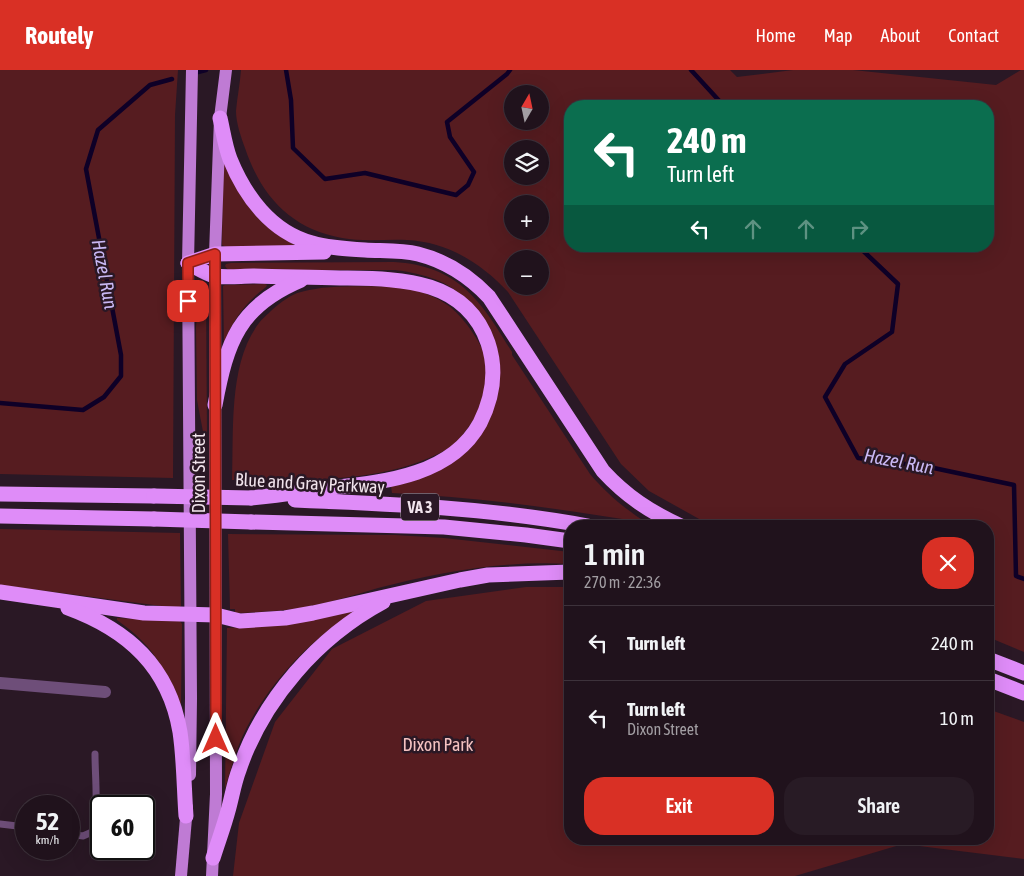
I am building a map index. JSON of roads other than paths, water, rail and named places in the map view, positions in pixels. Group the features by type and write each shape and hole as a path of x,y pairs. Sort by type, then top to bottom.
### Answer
{"highway":[{"path":"220,118 229,157 239,179 259,210 276,225 310,243 328,247 416,254 441,262 477,284 489,297 603,471 636,502 667,520"},
{"path":"188,263 215,254 320,252 358,249"},
{"path":"188,263 215,276 399,279 426,285 452,297 465,308 477,321 486,337 491,353 494,370 492,389 483,416 468,439 458,450 428,468 381,482 251,498"},
{"path":"215,405 228,352 240,325 255,307 266,298 282,288 308,277"},
{"name":"Blue and Gray Parkway","path":"0,494 251,498 446,508 509,514 564,522"},
{"name":"VA 3","path":"0,516 444,527 564,540"},
{"path":"0,592 144,613 216,615 240,621 285,618 460,580 488,576 564,572"},
{"path":"213,858 238,771 249,743 272,702 305,662 328,640 354,620 398,594"},
{"path":"36,598 79,612 104,624 133,643 156,669 168,691 177,717 186,816"},
{"path":"994,661 1024,673"},
{"path":"994,681 1024,693"}],"main road":[{"name":"Dixon Street","path":"182,876 190,768 188,263 192,70"},
{"name":"Dixon Street","path":"212,876 216,794 215,254 220,118 226,70"}],"street":[{"path":"0,683 106,692"}],"lane":[{"path":"80,836 92,832 94,825 95,754"},
{"path":"0,824 15,826"}],"waterway":[{"name":"Hazel Run","path":"194,73 206,70"},
{"name":"Hazel Run","path":"286,70 291,100 293,148 325,179 365,173 456,195 468,185 474,172 450,137 447,122 510,70"},
{"name":"Hazel Run","path":"691,70 718,100"},
{"name":"Hazel Run","path":"0,403 83,410 104,397 121,376 121,355 86,169 98,130 150,85 172,79"},
{"name":"Hazel Run","path":"864,252 898,284 892,332 845,364 825,397 858,458 929,467 1014,485 1016,576 1024,579"}],"park label":[{"name":"Dixon Park","path":"438,744"}]}
